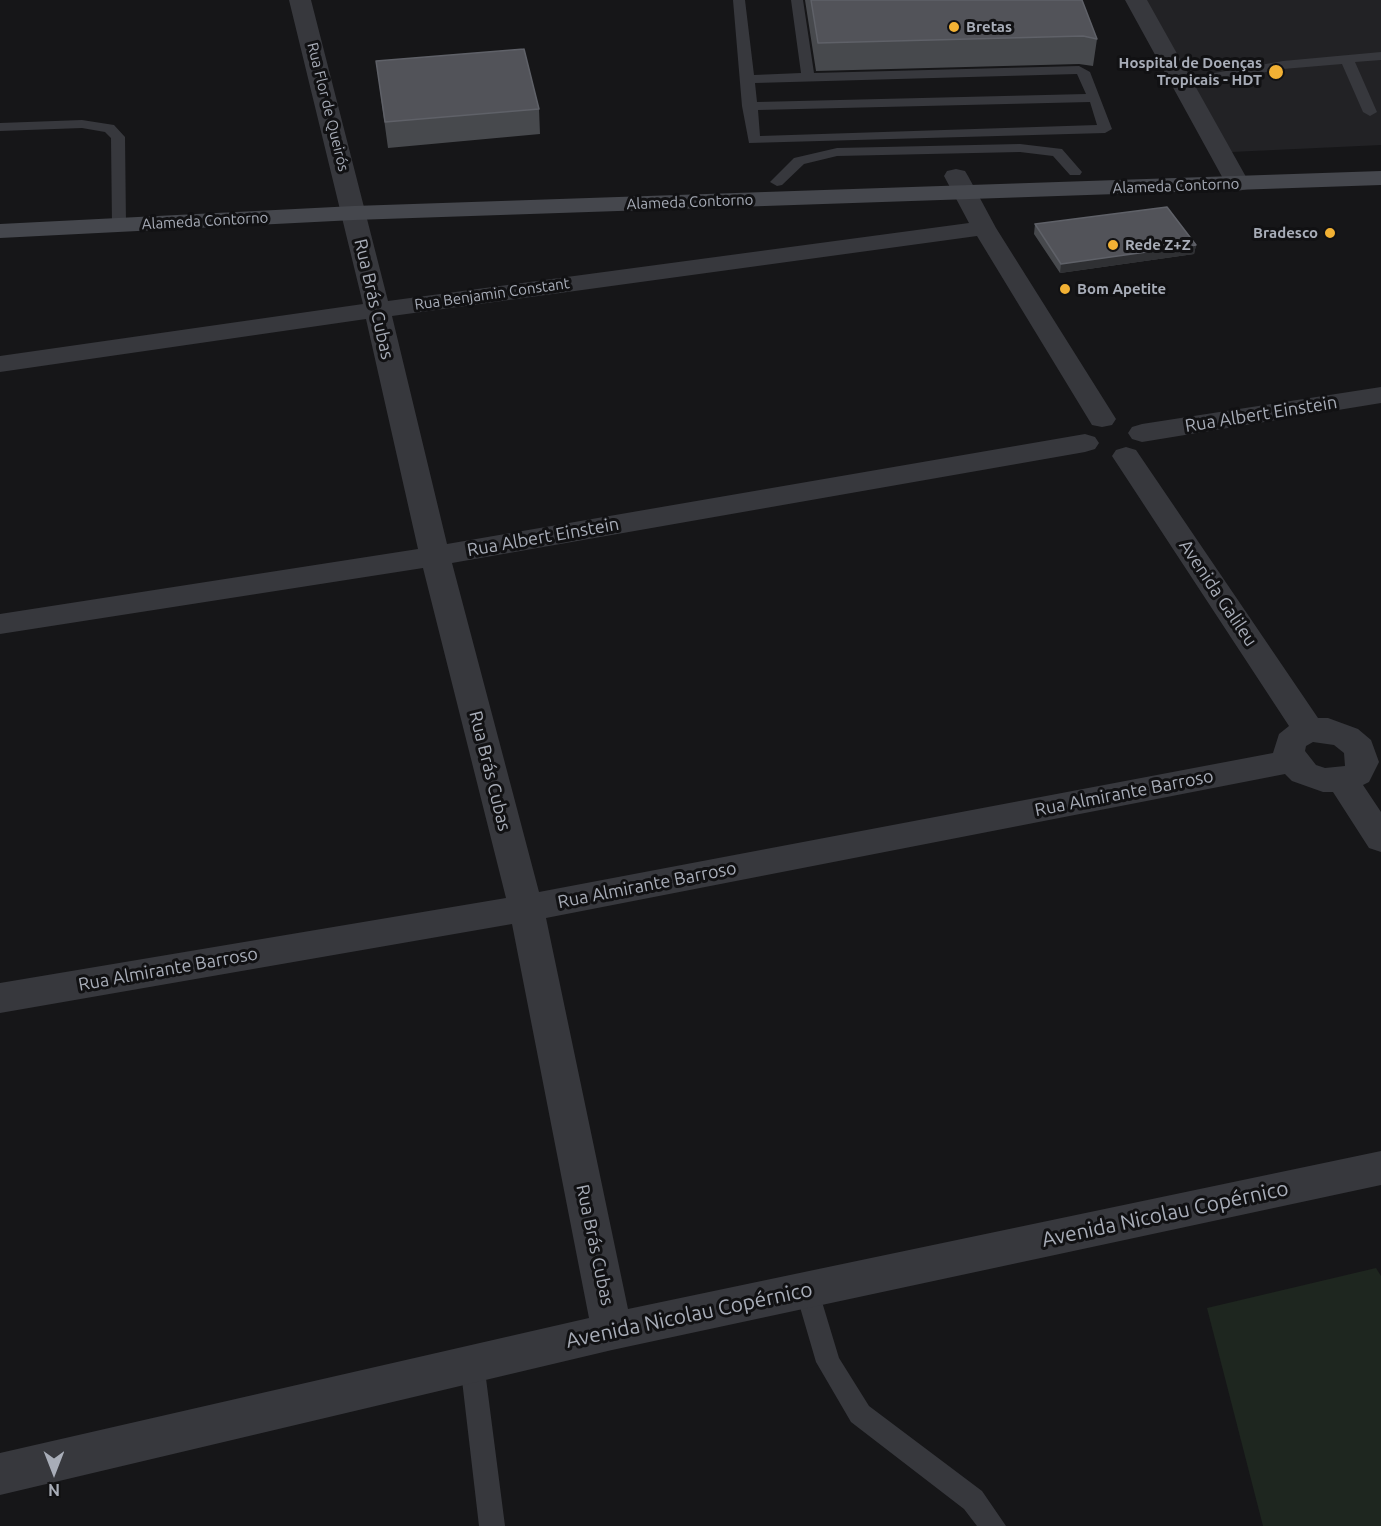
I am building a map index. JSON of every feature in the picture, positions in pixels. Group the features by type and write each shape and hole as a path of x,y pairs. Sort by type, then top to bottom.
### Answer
{"main road":[{"name":"Alameda Contorno","path":"353,205 1234,176 1381,163"},
{"name":"Alameda Contorno","path":"0,213 120,216 777,182 960,184 1075,172 1381,178"},
{"name":"Alameda Contorno","path":"0,231 120,216"}],"street":[{"name":"Rua Flor de Queirós","path":"300,0 353,205"},
{"path":"1136,0 1180,83 1234,176"},
{"path":"960,184 984,228 1102,419"},
{"name":"Rua Brás Cubas","path":"353,205 435,556 526,908 612,1331"},
{"name":"Rua Benjamin Constant","path":"0,364 376,310 984,228"},
{"name":"Rua Albert Einstein","path":"1134,444 1381,395"},
{"path":"1102,419 1126,422 1134,444 1102,454 1085,443 1082,433 1089,424 1102,419"},
{"name":"Rua Albert Einstein","path":"0,624 435,556 1085,443"},
{"name":"Avenida Galileu","path":"1134,444 1309,730"},
{"path":"1309,730 1328,730 1370,746 1357,774 1342,780 1323,780 1304,773 1292,761 1289,751 1291,742 1298,735 1309,730"},
{"name":"Rua Almirante Barroso","path":"0,998 526,908 1292,761"},
{"path":"1342,780 1381,840"},
{"name":"Avenida Nicolau Copérnico","path":"0,1474 612,1331 1381,1168"}],"lane":[{"path":"739,0 752,136 758,141 1101,130 1106,125 1083,72 1072,69 747,79"},
{"path":"796,0 808,77"},
{"path":"1180,83 1283,65 1381,56"},
{"path":"1346,58 1370,112"},
{"path":"749,106 1095,98"},
{"path":"870,103 878,136 879,152"},
{"path":"894,103 904,151"},
{"path":"0,127 82,124 109,128 118,137 120,216"},
{"path":"777,182 799,161 837,152 1020,148 1057,152 1075,172"},
{"path":"807,1290 828,1362 860,1414 973,1500 993,1526"},
{"path":"472,1363 492,1526"}],"shaded area":[{"name":"Hospital de Doenças Tropicais - HDT","path":"1137,0 1381,0 1381,145 1210,153"},
{"path":"1376,1268 1381,1276 1381,1526 1263,1526 1207,1308"}],"building":[{"name":"Bretas","path":"811,0 1082,0 1097,39 1083,36 818,43"},
{"path":"524,49 539,109 385,122 376,61"},
{"path":"1167,207 1196,245 1061,264 1035,224"}],"place":[{"name":"Bretas","path":"954,27"},
{"name":"Hospital de Doenças Tropicais - HDT","path":"1276,72"},
{"name":"Bradesco","path":"1330,233"},
{"name":"Rede Z+Z","path":"1113,245"},
{"name":"Bom Apetite","path":"1065,289"}]}
